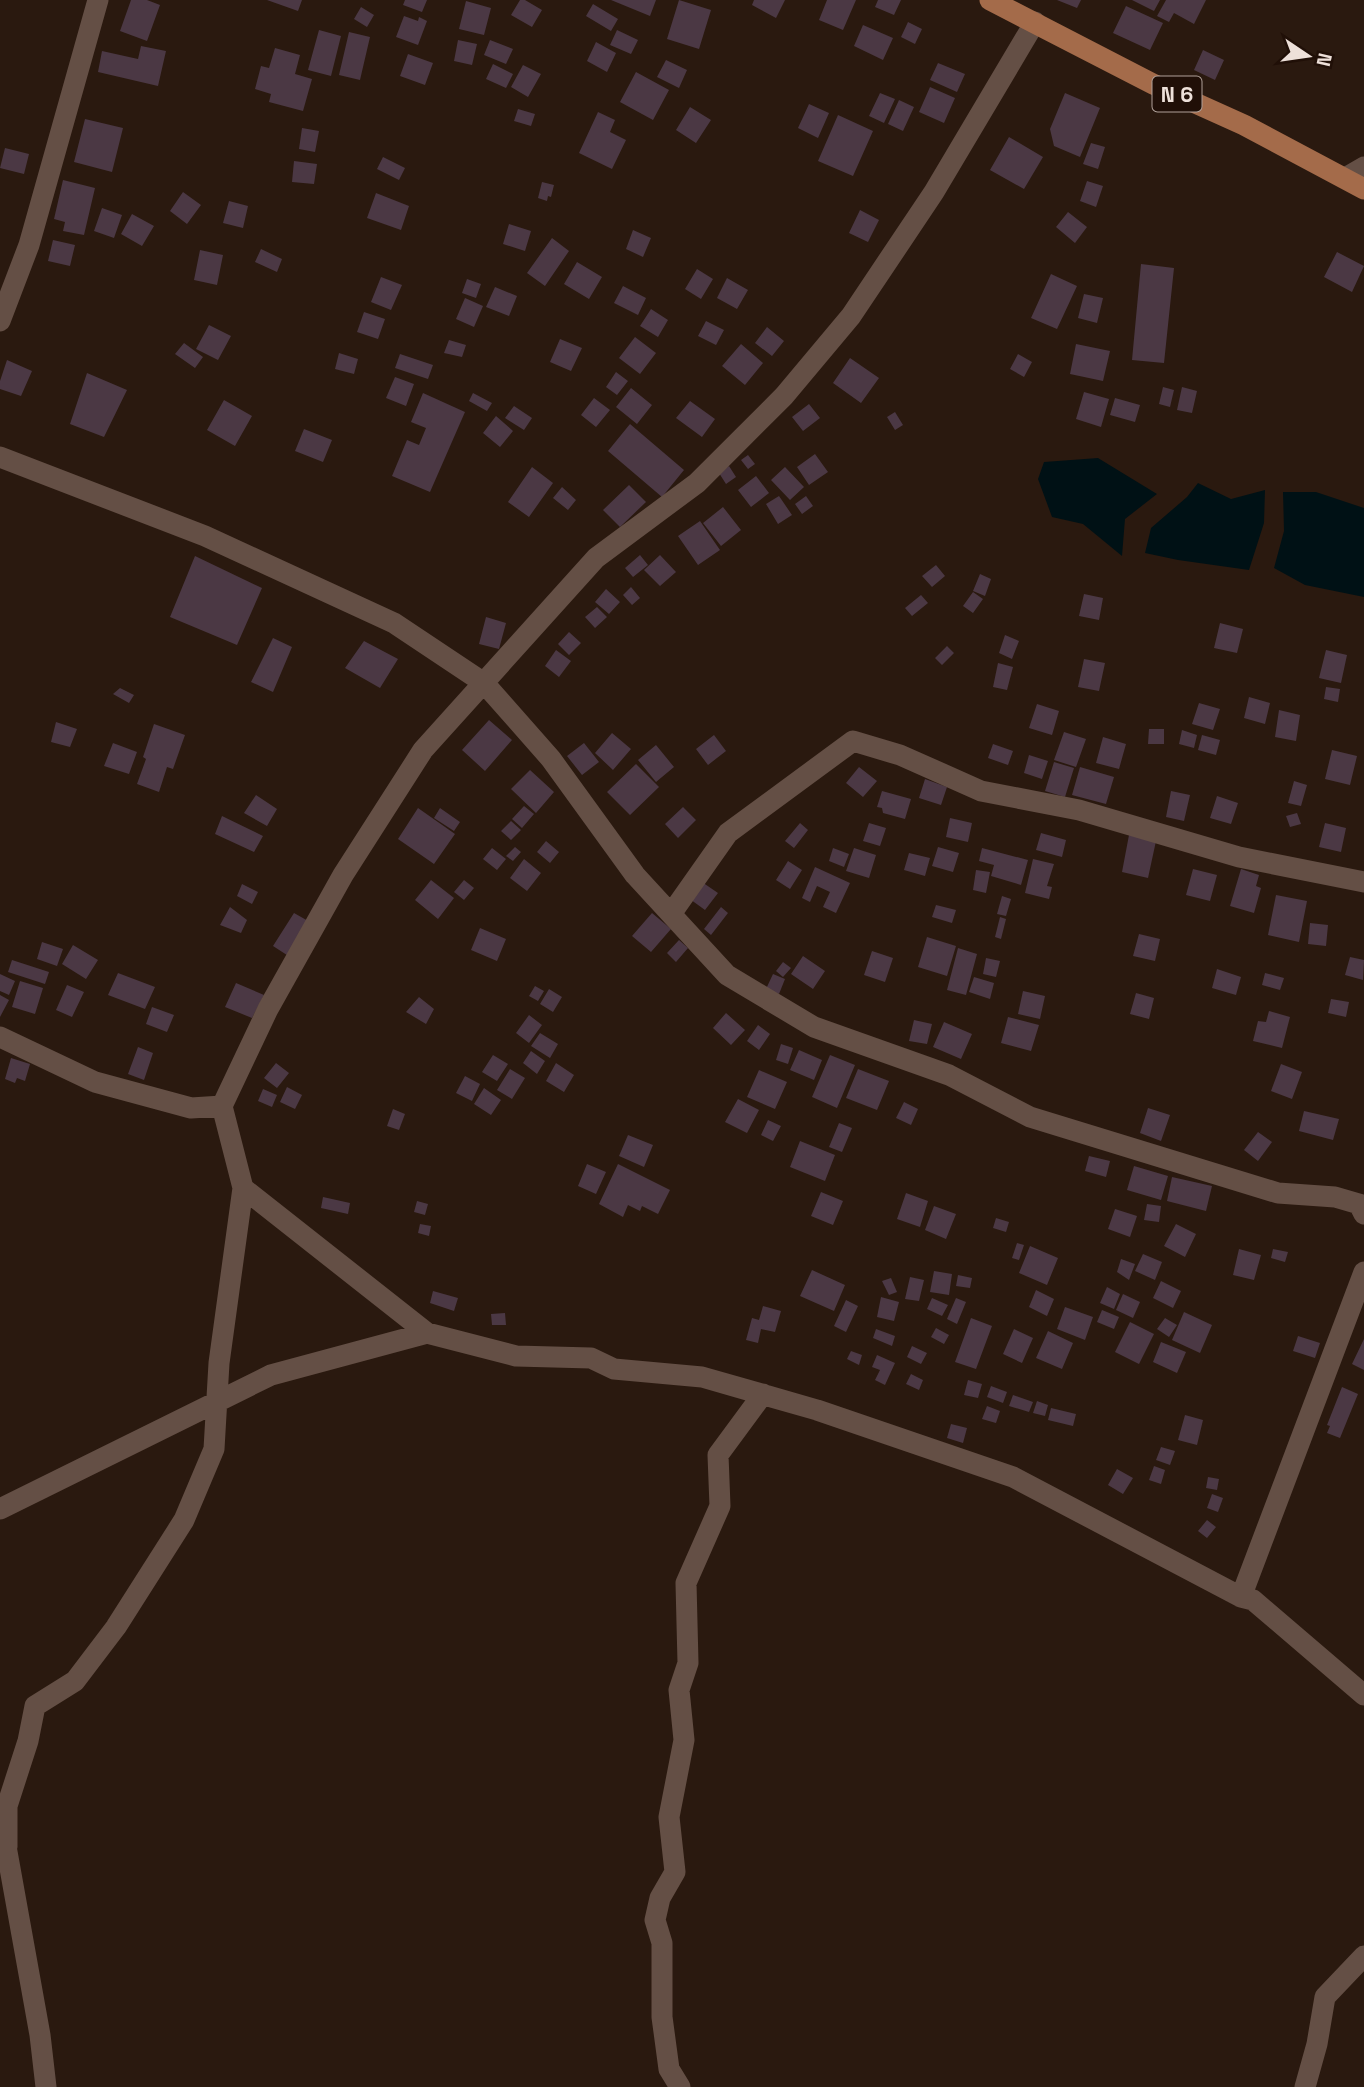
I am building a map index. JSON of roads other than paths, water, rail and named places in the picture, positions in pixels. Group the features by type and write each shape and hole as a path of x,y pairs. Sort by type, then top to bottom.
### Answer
{"main road":[{"name":"N 6","path":"990,0 1153,84 1244,125 1364,188"}],"street":[{"path":"0,321 29,245 98,0"},
{"path":"8,1847 7,1806 28,1741 35,1706 75,1681 116,1627 184,1520 214,1449 219,1363 243,1188 222,1106 268,1009 343,875 423,750 596,558 697,483 785,396 851,316 934,192 1035,22"},
{"path":"1345,178 1364,167"},
{"path":"0,457 205,536 381,617 484,683 551,759 635,875 727,975 814,1027 949,1074 1030,1117 1278,1193 1335,1198 1359,1204 1364,1214"},
{"path":"671,914 728,833 853,741 900,755 982,791 1079,810 1239,857 1364,882"},
{"path":"0,1037 95,1082 191,1108 222,1106"},
{"path":"243,1188 427,1333 516,1356 591,1358 614,1369 702,1377 817,1410 1013,1477 1241,1597 1253,1600 1364,1695"},
{"path":"1241,1597 1364,1272"},
{"path":"1,1508 271,1375 427,1333"},
{"path":"680,2087 669,2070 662,2017 662,1943 655,1920 660,1898 675,1872 669,1816 684,1740 679,1689 688,1663 686,1583 720,1506 718,1455 763,1394"},
{"path":"0,1820 8,1847 40,2035 46,2087"},
{"path":"1305,2087 1317,2044 1325,1997 1364,1956"}]}
